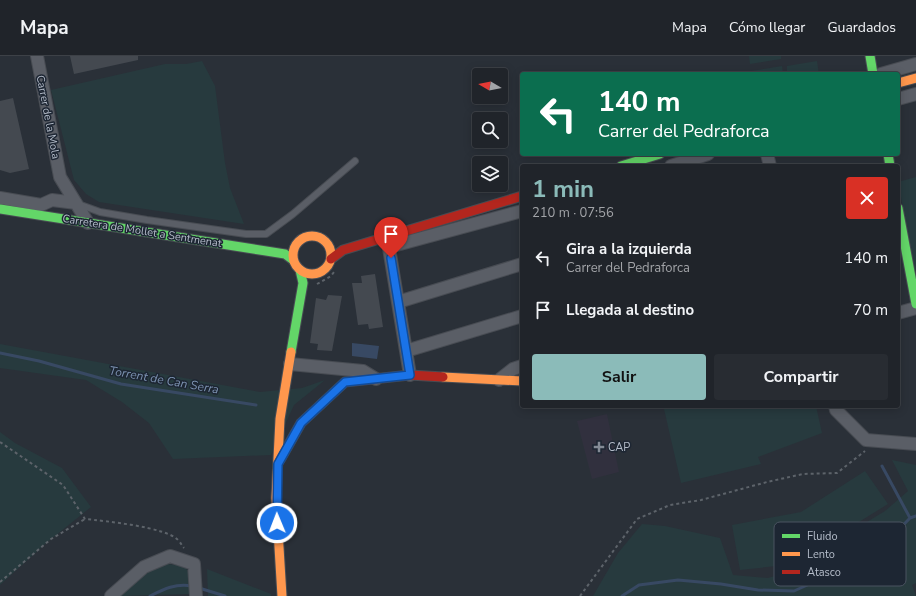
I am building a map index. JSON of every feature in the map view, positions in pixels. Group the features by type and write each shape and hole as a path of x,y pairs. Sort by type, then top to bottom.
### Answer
{"street":[{"name":"Carrer de la Mola","path":"37,56 60,177 88,223"},
{"path":"870,56 873,72"},
{"path":"888,72 916,64"},
{"path":"900,82 916,78"},
{"path":"900,98 916,94"},
{"path":"628,164 654,156"},
{"path":"677,164 702,156"},
{"name":"Carrer de la Mola","path":"47,216 60,177"},
{"path":"388,241 520,197"},
{"path":"0,206 41,204 52,200 76,203"},
{"name":"Carretera de Mollet a Sentmenat","path":"0,206 88,223 285,254 293,260 304,276"},
{"path":"282,596 277,523 280,419 304,276 320,273 327,267 331,259 343,250 520,210"},
{"path":"900,219 916,304"},
{"path":"285,254 293,249 298,241 306,236 314,236 323,239 329,245 343,250"},
{"path":"388,241 410,375"},
{"path":"329,245 331,259"},
{"path":"293,249 293,260"},
{"path":"398,302 520,265"},
{"path":"900,312 916,308"},
{"path":"406,351 520,317"},
{"path":"290,364 363,371 376,379"},
{"path":"499,380 513,369 520,367"},
{"path":"278,464 301,423 345,382 410,375 520,381"},
{"path":"836,408 866,440 916,444"},
{"path":"111,596 144,567 170,556 194,564 196,596"}],"lane":[{"path":"76,203 100,212 147,220 246,234 266,234 293,214 355,161"}],"path":[{"path":"0,442 62,485 86,519"},
{"path":"580,596 637,519 670,504 701,500 803,474 837,473 868,449"},
{"path":"0,582 51,539 86,519 132,524 158,531 178,539 194,564"}],"shaded area":[{"name":"CAP","path":"607,414 619,472 592,479 577,421"}],"green space":[{"path":"749,56 781,56 781,59 750,64"},
{"path":"202,61 215,86 225,163 230,188 244,224 99,202 86,194 74,180 51,90 165,64 186,64"},
{"path":"817,61 819,72 787,72 787,66"},
{"path":"782,66 783,72 751,72"},
{"path":"916,177 916,274 900,192 900,181"},
{"path":"0,344 260,392 302,388 325,380 294,405 271,455 173,459 149,423 122,402 86,380 0,368"},
{"path":"816,408 822,433 758,457 761,464 681,483 664,409"},
{"path":"0,432 15,443 62,468 91,507 45,544 0,585"},
{"path":"892,460 916,465 916,583 912,585 916,596 593,596 618,553 642,524 665,526 720,538 733,575 768,578 774,576 774,586 906,586 906,522 867,522 885,511 908,491"},
{"path":"865,471 888,504 859,522 774,522 774,566 740,570 732,525 801,512"},
{"path":"167,564 185,566 190,576 191,594 120,596 149,569"},
{"path":"207,569 271,594 271,596 208,596"}],"water":[{"path":"352,343 379,346 377,359 352,356"}],"building":[{"path":"70,56 138,56 138,60 74,74"},
{"path":"13,98 29,169 10,173 0,170 0,101"},
{"path":"375,274 383,327 369,329 368,324 358,325 352,283 362,283 361,276"},
{"path":"328,295 342,296 332,351 317,350 318,344 310,343 316,298 326,300"}],"waterway":[{"name":"Torrent de Can Serra","path":"0,353 39,361 121,384 256,405"},
{"path":"882,466 910,518"},
{"path":"906,522 910,518 916,516"},
{"path":"622,596 639,585 678,580 721,584 758,590 794,591 805,586"},
{"path":"150,596 175,586 192,586"},
{"path":"199,588 225,596"}],"traffic: fast":[{"path":"870,56 873,72"},
{"path":"628,164 654,156"},
{"path":"888,156 890,164"},
{"path":"0,209 285,254 293,260"},
{"path":"900,219 916,304"},
{"path":"291,352 303,283 300,270"}],"traffic: slow":[{"path":"900,82 916,78"},
{"path":"308,236 316,236 326,241 330,248 331,255 330,262 326,269 316,274 308,274 298,269 296,266 293,259 293,251 298,241 301,239 308,236"},
{"path":"282,596 276,498 280,419 291,352"},
{"path":"443,377 520,381"}],"traffic: jam":[{"path":"331,259 343,250 520,197"},
{"path":"280,460 301,423 345,382 410,375 443,377"}],"place":[{"name":"CAP","path":"599,447"}],"route":[{"path":"277,523 276,498 278,464 301,423 345,382 410,375 391,258"}]}
